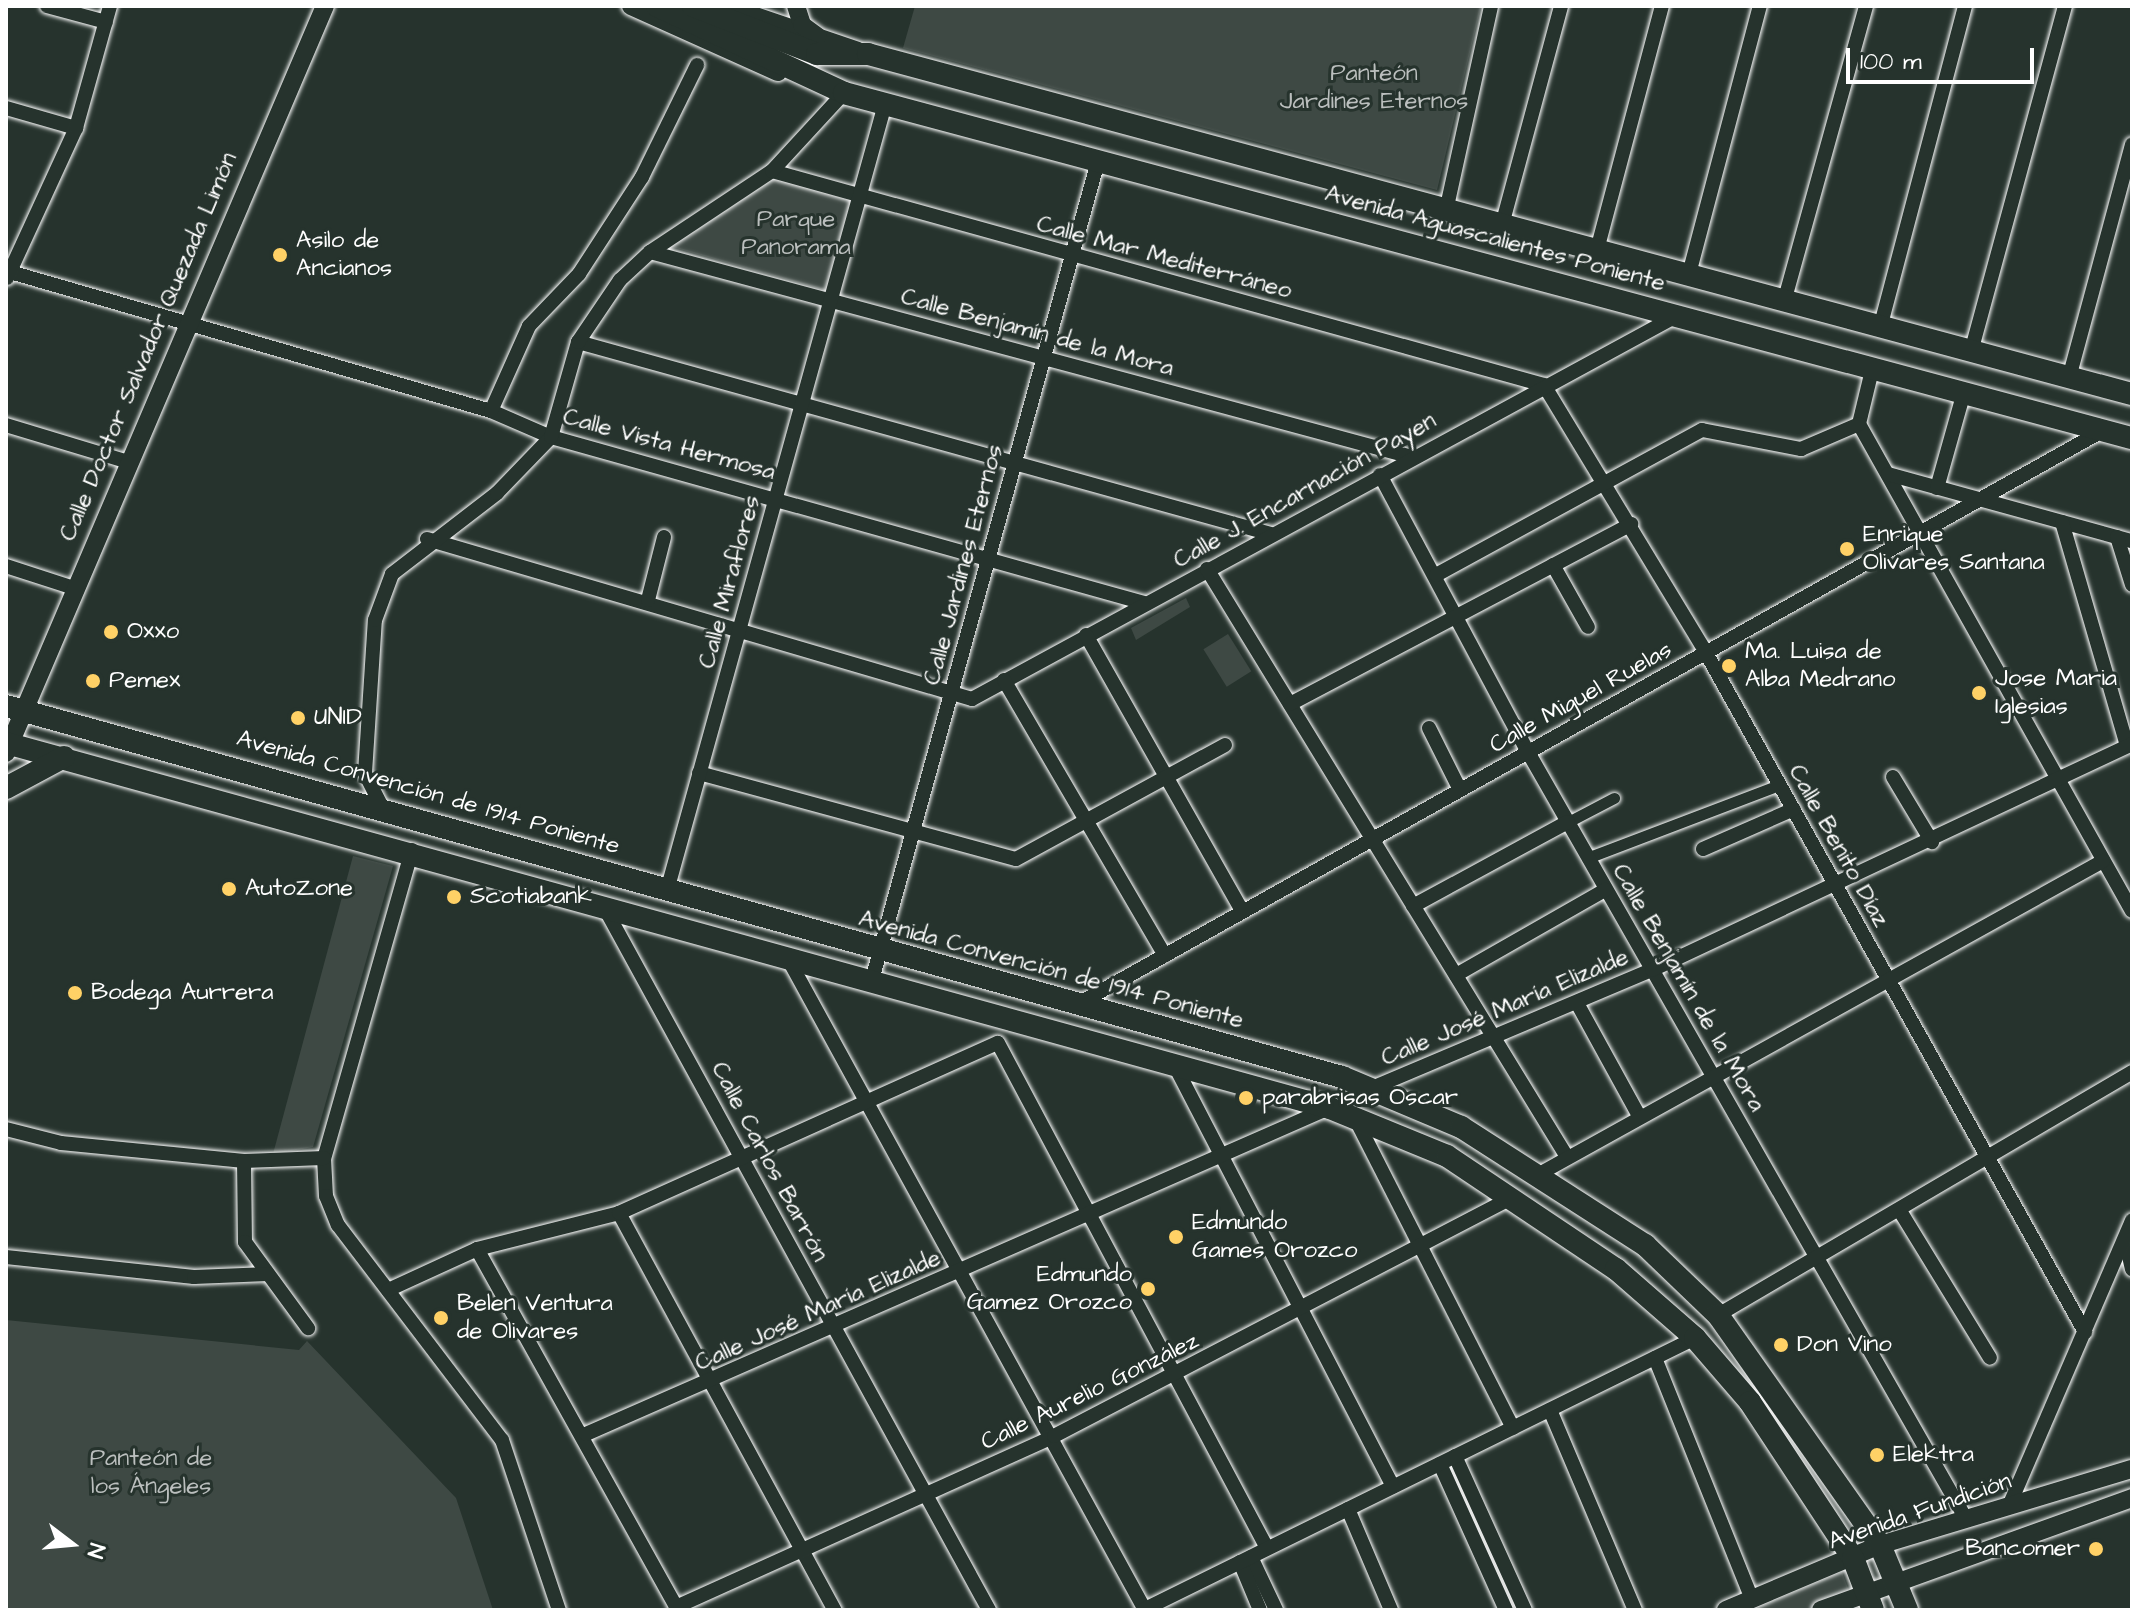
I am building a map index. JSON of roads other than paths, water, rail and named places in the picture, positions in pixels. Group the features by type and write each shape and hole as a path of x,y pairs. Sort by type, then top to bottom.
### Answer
{"main road":[{"name":"Avenida Aguascalientes Poniente","path":"657,6 844,93 1873,366 2132,438"},
{"name":"Avenida Aguascalientes Poniente","path":"693,6 817,54 868,54 2132,394"},
{"name":"Avenida Convención de 1914 Poniente","path":"15,708 381,805 668,887 880,952 1078,1004 1372,1088 1541,1173 1645,1245 1718,1315 1880,1545 1897,1579 1907,1610"},
{"path":"7,746 66,756 412,850 1005,1019 1174,1063 1354,1116 1447,1156 1513,1197 1616,1269 1695,1338 1750,1402 1853,1558 1870,1600"},
{"path":"6,788 66,756"}],"street":[{"path":"47,6 106,22"},
{"path":"8,276 76,128 110,6"},
{"name":"Calle Doctor Salvador Quezada Limón","path":"7,746 15,708 74,588 125,461 325,6"},
{"name":"Avenida Aguascalientes Poniente","path":"631,6 729,54 844,93"},
{"name":"Avenida Aguascalientes Poniente","path":"726,6 868,54"},
{"path":"796,6 802,25 819,38"},
{"path":"1446,211 1491,6"},
{"path":"1502,225 1561,6"},
{"path":"1597,250 1662,6"},
{"path":"1689,274 1760,6"},
{"path":"1784,302 1866,6"},
{"path":"1880,328 1965,6"},
{"path":"1971,352 2065,6"},
{"path":"491,411 529,326 579,274 642,177 697,65"},
{"path":"381,805 365,773 375,620 392,574 427,539 497,493 551,437 578,342 598,308 650,252 772,171 844,93"},
{"name":"Calle Miraflores","path":"668,887 885,104"},
{"path":"6,108 76,128"},
{"path":"2069,378 2132,144"},
{"name":"Calle Jardines Eternos","path":"872,980 1098,161"},
{"name":"Calle Mar Mediterráneo","path":"772,171 1544,385"},
{"name":"Calle Benjamín de la Mora","path":"650,252 1412,457"},
{"name":"Calle Vista Hermosa","path":"8,276 186,321 491,411 551,437 776,496 1144,603"},
{"name":"Calle J. Encarnación Payen","path":"952,692 972,699 1678,314"},
{"path":"578,342 1271,534"},
{"path":"1873,366 1859,424 2132,911"},
{"name":"Calle Benito Díaz","path":"1544,385 1606,481 1706,653 2085,1332"},
{"path":"1937,488 1964,392"},
{"path":"1436,575 1702,430 1801,449 1859,424"},
{"path":"6,425 125,461"},
{"name":"Calle Miguel Ruelas","path":"1078,1004 2105,430"},
{"path":"1888,474 2125,539 2132,585"},
{"name":"Calle Benjamín de la Mora","path":"1380,475 1587,858 1714,1074 1966,1519"},
{"path":"2062,522 2130,745"},
{"path":"1290,704 1631,524"},
{"path":"648,600 664,537"},
{"path":"427,539 741,626 952,692"},
{"path":"1553,565 1588,627"},
{"path":"6,566 74,588"},
{"path":"1207,569 1567,1157"},
{"path":"1086,635 1243,912"},
{"path":"1004,680 1165,955"},
{"path":"1429,728 1460,790"},
{"path":"699,773 1016,859 1088,824 1225,745"},
{"name":"Calle José María Elizalde","path":"1372,1088 1494,1039 1836,887 2058,783 2130,745"},
{"path":"347,796 365,773"},
{"path":"1893,777 1932,842"},
{"path":"1587,858 1779,785"},
{"path":"1413,906 1614,798"},
{"path":"1703,849 1794,809"},
{"path":"412,850 324,1158 329,1207 502,1440 559,1610"},
{"path":"1541,1173 1714,1074 2103,861"},
{"path":"1456,975 1605,890"},
{"name":"Calle Carlos Barrón","path":"602,904 989,1610"},
{"path":"786,955 865,1102 1054,1436 1144,1610 1695,1338"},
{"path":"1577,1003 1639,1116"},
{"path":"1005,1019 998,1043 1267,1548"},
{"path":"388,1290 477,1249 619,1213 998,1043"},
{"path":"1174,1063 1393,1487"},
{"path":"1718,1315 1900,1211 2132,1072"},
{"name":"Calle José María Elizalde","path":"586,1434 708,1384 1330,1108"},
{"path":"1354,1116 1416,1247 1513,1428"},
{"path":"6,1129 61,1143 244,1161 324,1158"},
{"path":"244,1161 245,1242 308,1328"},
{"name":"Calle Aurelio González","path":"677,1608 804,1553 1054,1436 1175,1376 1513,1197"},
{"path":"1900,1211 1990,1358"},
{"path":"619,1213 708,1384 835,1610"},
{"path":"2009,1506 2132,1220"},
{"path":"2125,1238 2132,1269"},
{"path":"477,1249 586,1434 677,1608"},
{"path":"6,1257 194,1277 268,1274"},
{"path":"1655,1358 1752,1599"},
{"path":"1550,1410 1635,1610"},
{"path":"1455,1456 1525,1610"},
{"path":"1440,1464 1506,1610"},
{"name":"Avenida Fundición","path":"1726,1610 1880,1545 2132,1469"},
{"path":"2042,1527 2051,1505 2102,1478"},
{"path":"1821,1610 1870,1600 1897,1579 2132,1498"},
{"path":"1348,1509 1391,1610"},
{"path":"1245,1560 1260,1610"},
{"path":"1245,1560 1276,1610"}],"place":[{"name":"Asilo de Ancianos","path":"280,255"},
{"name":"Enrique Olivares Santana","path":"1847,549"},
{"name":"Oxxo","path":"111,632"},
{"name":"Ma. Luisa de Alba Medrano","path":"1729,666"},
{"name":"Pemex","path":"93,681"},
{"name":"Jose Maria Iglesias","path":"1979,693"},
{"name":"UNID","path":"298,718"},
{"name":"AutoZone","path":"229,889"},
{"name":"Scotiabank","path":"454,897"},
{"name":"Bodega Aurrera","path":"75,993"},
{"name":"parabrisas Oscar","path":"1246,1098"},
{"name":"Edmundo Games Orozco","path":"1176,1237"},
{"name":"Edmundo Gamez Orozco","path":"1148,1289"},
{"name":"Belen Ventura de Olivares","path":"441,1318"},
{"name":"Don Vino","path":"1781,1345"},
{"name":"Elektra","path":"1877,1455"},
{"name":"Bancomer","path":"2096,1549"}],"park label":[{"name":"Panteón Jardines Eternos","path":"1374,88"},
{"name":"Parque Panorama","path":"796,234"},
{"name":"Panteón de los Ángeles","path":"151,1473"}]}
